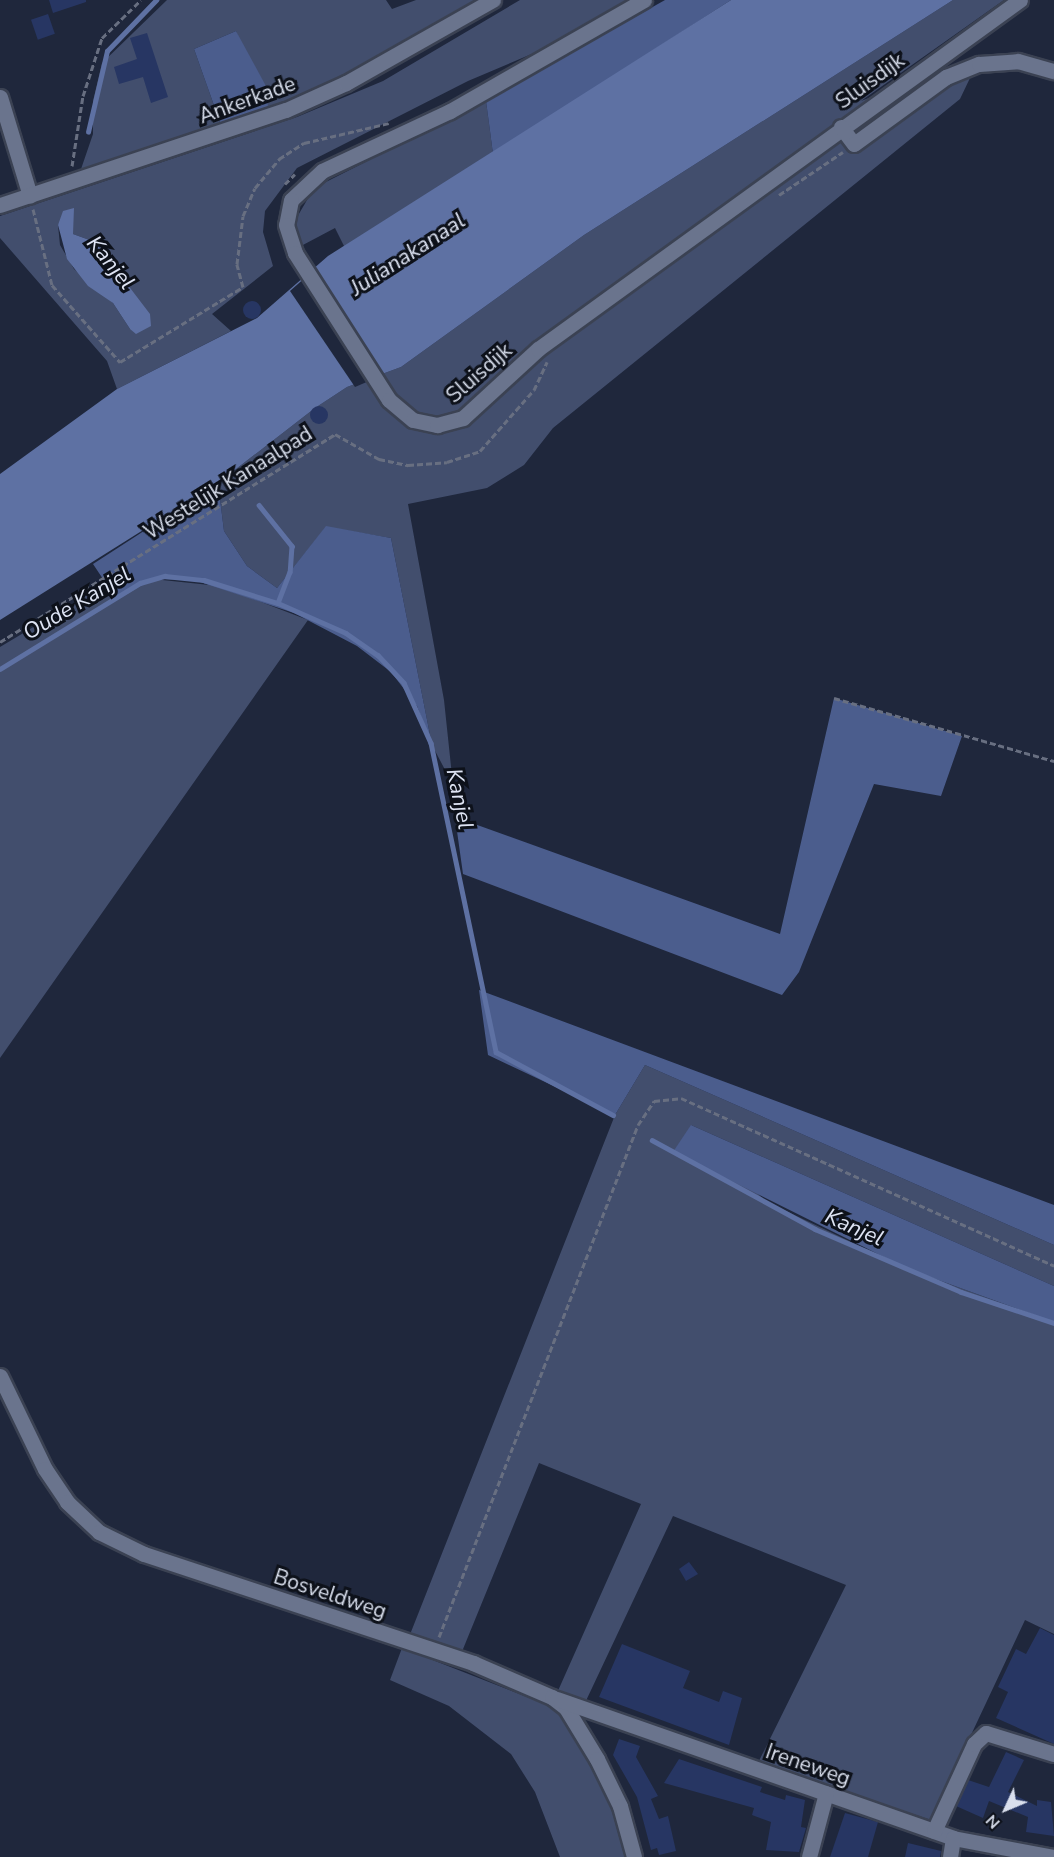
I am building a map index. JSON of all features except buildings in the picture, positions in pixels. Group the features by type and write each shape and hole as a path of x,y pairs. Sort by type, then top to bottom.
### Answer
{"street":[{"name":"Ankerkade","path":"0,205 286,110 346,83 493,0"},
{"name":"Sluisdijk","path":"644,0 450,111 312,177 287,213 295,253 389,400 425,425 463,418 538,349 841,127 1020,0"},
{"path":"841,127 854,144 946,77 979,64 1018,61 1054,71"},
{"path":"0,97 30,196"},
{"name":"Bosveldweg","path":"0,1376 45,1469 67,1502 99,1532 144,1554 434,1650 552,1697 566,1708 597,1759 620,1806 634,1857"},
{"name":"Ireneweg","path":"552,1697 953,1838 1054,1857"},
{"path":"934,1831 974,1744 987,1733 1054,1754"},
{"path":"809,1857 826,1793"},
{"path":"950,1857 953,1838"}],"path":[{"path":"69,183 96,54 102,38 141,0"},
{"path":"30,196 52,285 120,362 243,287 237,264 243,216 255,188 279,159 304,143 397,124"},
{"name":"Westelijk Kanaalpad","path":"0,642 335,434 379,459 408,465 447,462 480,451 534,390 546,361"},
{"path":"834,698 1054,761"},
{"path":"434,1650 638,1125 654,1101 681,1098 1054,1266"}],"shaded area":[{"path":"167,0 386,0 392,9 416,0 487,0 386,61 268,111 236,31 194,49 222,128 80,172 93,134 93,101 102,63"},
{"path":"520,0 634,0 560,42 468,81 297,168 265,211 263,232 273,266 212,314 231,331 117,389 107,361 0,238 0,216 297,117 383,81","holes":["63,218 73,234 95,242 150,326 130,329 113,303 74,269 60,245 58,225"]},
{"path":"665,0 731,0 493,154 486,101"},
{"path":"953,0 1004,0 861,101 981,55 960,99 553,428 524,465 487,488 408,504 444,700 453,785 432,745 391,538 326,527 277,588 247,566 224,531 218,483 315,408 347,387 401,367 584,235"},
{"path":"236,31 267,88 268,111 222,128 194,49"},
{"path":"486,101 493,154 345,248 335,228 301,246 293,224 314,188"},
{"path":"218,483 224,531 247,566 277,588 326,526 391,538 432,745 417,706 391,672 357,646 294,613 194,580 153,579 117,600 93,564"},
{"path":"153,579 219,586 308,620 0,1058 0,647 107,583 117,599"},
{"path":"834,698 962,736 941,796 874,784 799,972 782,995 463,874 455,817 780,934"},
{"path":"479,990 1054,1205 1054,1245 645,1065 615,1115 488,1055"},
{"path":"645,1065 1054,1245 1054,1286 691,1125 765,1201 908,1269 1054,1322 1054,1634 1025,1620 931,1820 758,1763 846,1585 673,1516 584,1705 557,1693 641,1504 539,1463 461,1654 409,1637 615,1115"},
{"path":"691,1125 1054,1286 1054,1322 908,1269 673,1152"},
{"path":"402,1648 555,1708 612,1800 627,1857 560,1857 535,1792 511,1754 449,1706 390,1680"}],"water":[{"name":"Julianakanaal","path":"731,0 953,0 584,235 401,367 347,387 315,408 218,483 0,620 0,474 117,389 257,318 328,256"},
{"path":"74,208 73,234 95,242 150,314 151,326 136,334 130,329 113,303 88,286 67,259 58,225 63,211"}],"pier":[{"path":"316,268 383,375 355,387 290,291"}],"waterway":[{"name":"Kanjel","path":"88,132 107,51 156,0"},
{"name":"Kanjel","path":"259,505 292,546 290,572 278,603"},
{"name":"Kanjel","path":"0,669 140,583 165,576 204,580 278,603 346,633 378,655 404,683 431,743 496,1052 613,1115"},
{"name":"Kanjel","path":"652,1140 815,1229 961,1292 1054,1323"}],"water label":[{"name":"Oude Kanjel","path":"77,604"}]}
